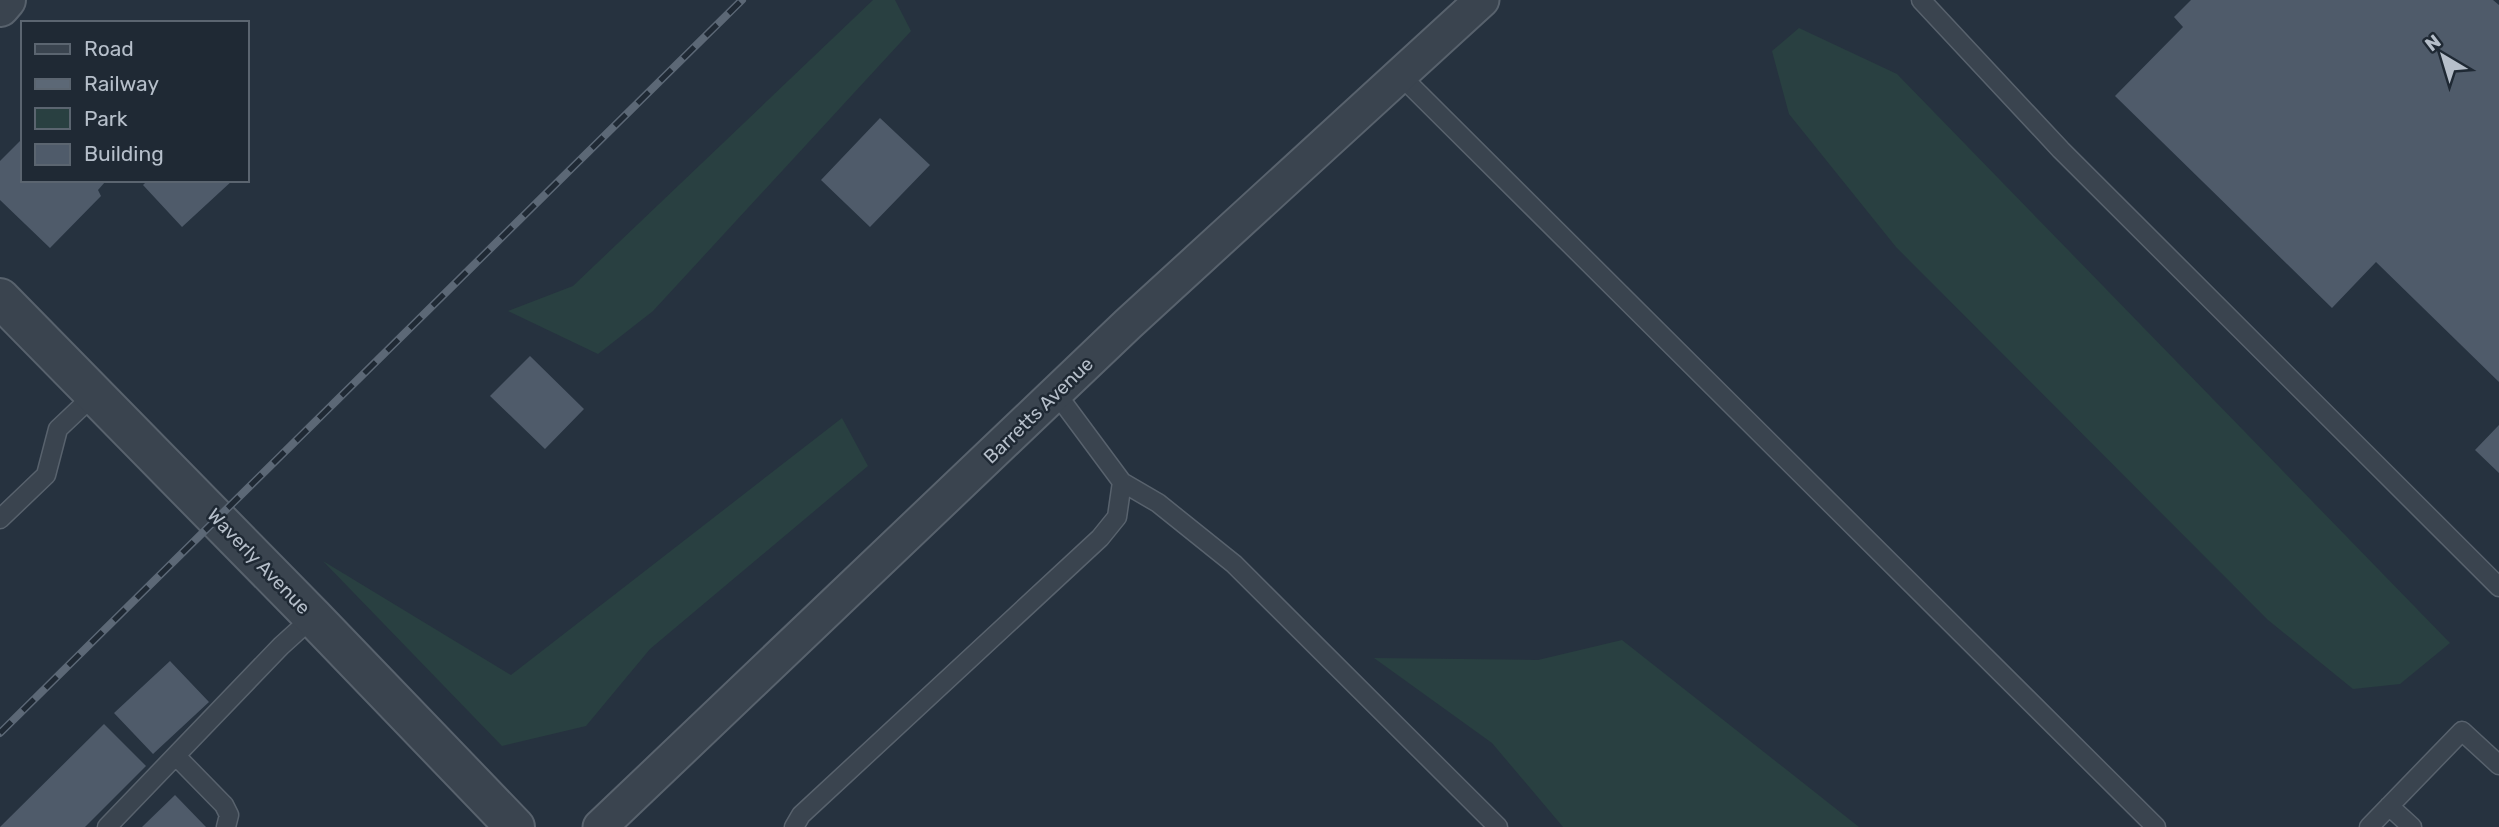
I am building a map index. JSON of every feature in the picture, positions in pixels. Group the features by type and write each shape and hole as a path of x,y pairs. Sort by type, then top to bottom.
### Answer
{"street":[{"path":"0,7 6,0"},
{"name":"Barretts Avenue","path":"600,827 1056,393 1482,0"},
{"name":"Waverly Avenue","path":"0,298 96,393 515,827"}],"lane":[{"path":"1921,0 2061,150 2499,587"},
{"path":"1400,75 2156,827"},
{"path":"0,519 46,475 58,429 96,393"},
{"path":"1056,393 1122,482 1158,503 1234,564 1498,827"},
{"path":"794,827 802,815 1100,538 1117,517 1122,482"},
{"path":"107,827 281,646 313,617"},
{"path":"2369,827 2462,731 2499,765"},
{"path":"176,756 224,805 229,815 226,827"},
{"path":"2389,806 2412,827"}],"green space":[{"path":"873,0 895,0 911,31 653,311 598,354 508,311 573,286"},
{"path":"1799,28 1897,74 2450,643 2400,684 2353,689 2268,620 1896,247 1789,114 1772,51"},
{"path":"842,418 868,466 650,649 586,726 502,746 323,561 511,675"},
{"path":"1622,640 1859,827 1563,827 1492,743 1374,658 1538,660"}],"building":[{"path":"2191,0 2493,0 2499,5 2499,382 2376,262 2332,308 2115,96 2183,27 2174,17"},
{"path":"880,118 930,165 870,227 821,180"},
{"path":"21,140 21,182 105,182 98,190 101,196 50,248 0,200 0,161"},
{"path":"146,182 231,182 182,227 143,185"},
{"path":"530,356 584,409 545,449 490,396"},
{"path":"2499,425 2499,473 2475,450"},
{"path":"170,661 209,702 153,754 114,713"},
{"path":"104,724 146,766 85,827 0,827"},
{"path":"175,795 206,827 142,827"}],"railway":[{"path":"0,733 742,0"}]}
